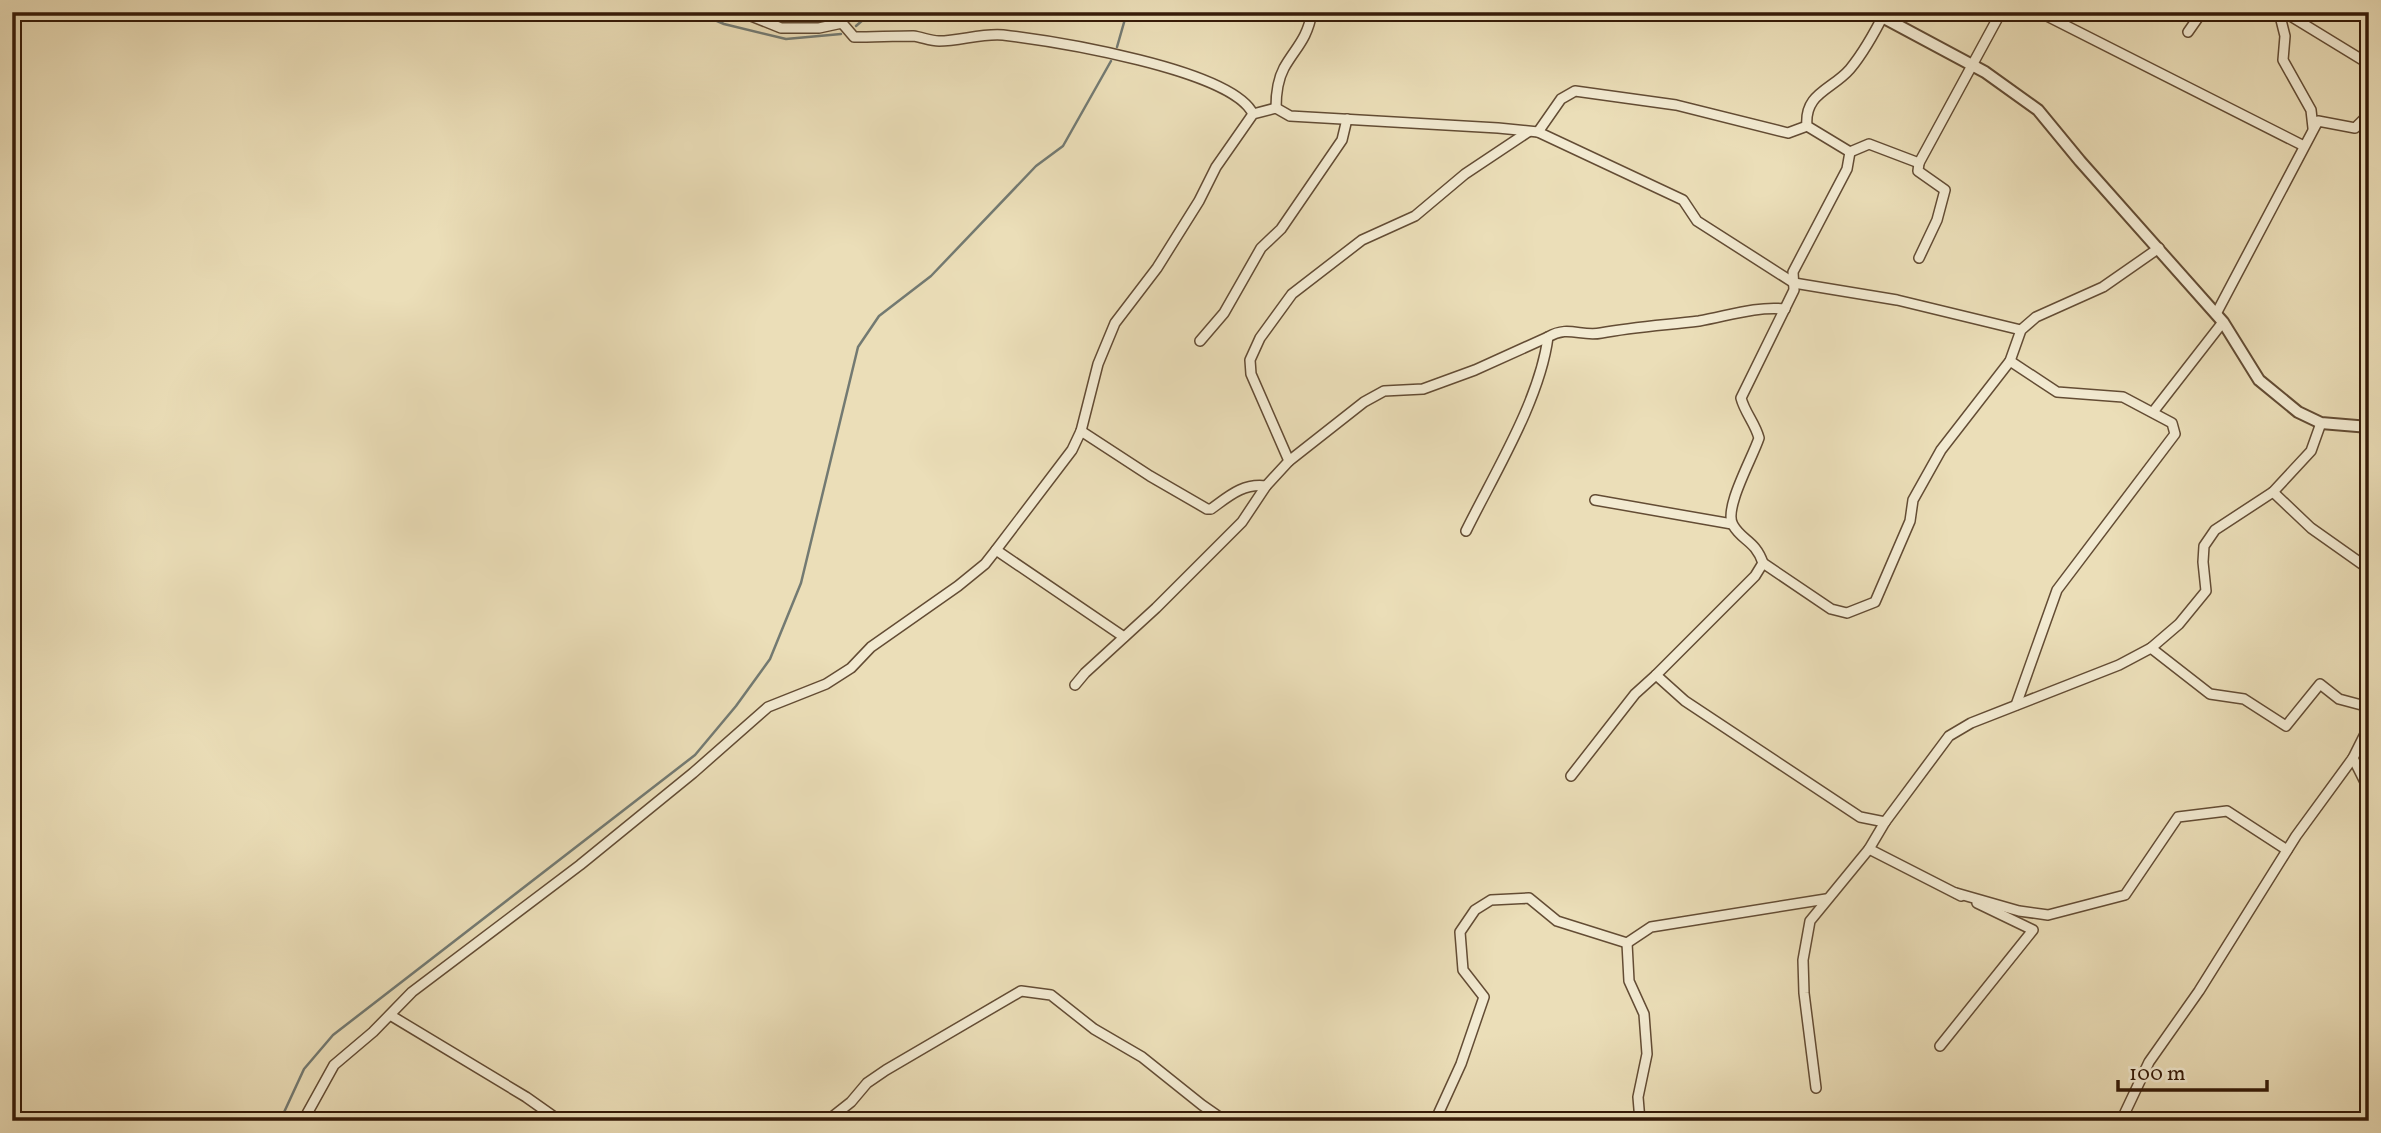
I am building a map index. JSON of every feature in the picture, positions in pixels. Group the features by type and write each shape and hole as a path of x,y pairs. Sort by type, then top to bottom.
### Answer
{"street":[{"path":"741,12 781,28 819,28 842,23 854,37 916,36 937,42 1000,35 1097,50 1132,58 1223,87 1249,105 1254,114"},
{"path":"1276,108 1276,88 1283,69 1302,43 1312,12"},
{"path":"1919,258 1937,220 1945,190 1918,171 1919,163 2001,12"},
{"path":"2039,12 2304,146"},
{"path":"2188,32 2203,12"},
{"path":"2281,12 2285,36 2283,60 2311,110 2313,130"},
{"path":"2281,12 2369,64"},
{"path":"1807,127 1805,112 1860,56 1880,14 1972,65 2008,87 2038,110 2219,318 2259,380 2298,412 2321,423 2369,427"},
{"path":"1289,461 1251,374 1250,360 1274,317 1292,294 1362,240 1415,216 1465,174 1533,132 1561,99 1575,92 1676,105 1788,133 1807,127 1850,152"},
{"path":"303,1121 334,1065 412,992 580,865 683,782 768,707 826,684 851,668 871,647 985,564 1072,450 1081,431 1098,364 1115,323 1157,268 1199,201 1216,167 1254,114 1276,108 1290,116 1533,132 1684,200 1697,221 1794,283 1897,300 2021,330"},
{"path":"2153,412 2219,318 2318,121 2355,128 2369,114"},
{"path":"1200,341 1224,313 1261,248 1281,229 1342,140 1347,120"},
{"path":"1850,152 1868,144 1919,163"},
{"path":"1850,152 1847,169 1793,272 1794,290 1741,398 1745,413 1757,429 1759,438 1729,511 1732,524 1759,551 1763,563 1831,609 1847,613 1875,602 1910,521 1913,500 1941,450 2010,361 2021,330 2036,317 2103,287 2159,248"},
{"path":"1075,685 1242,523 1266,486 1289,461 1364,402 1384,391 1423,389 1475,370 1560,330 1598,334 1617,328 1663,326 1765,307 1785,309"},
{"path":"1466,531 1521,420 1545,362 1548,337"},
{"path":"2010,361 2057,392 2123,397 2172,424 2175,434 2057,590 2015,705"},
{"path":"1816,1088 1804,993 1803,960 1810,921 1869,849 1885,822 1949,736 1971,723 2119,665 2151,648 2179,624 2206,591 2204,547 2215,530 2273,492 2311,451 2321,423"},
{"path":"1081,431 1207,509 1211,509 1237,489 1255,485 1266,486"},
{"path":"2273,492 2311,528 2369,569"},
{"path":"1595,500 1732,524"},
{"path":"996,550 1124,636"},
{"path":"1571,776 1635,694 1755,576 1763,563"},
{"path":"2151,648 2210,694 2244,699 2286,726 2320,684 2339,699 2369,707"},
{"path":"1656,675 1685,701 1860,817 1885,822"},
{"path":"2121,1121 2149,1062 2199,991 2287,850 2353,758 2369,726"},
{"path":"2353,758 2369,790"},
{"path":"1956,893 2019,911 2049,915 2125,895 2178,817 2227,811 2287,850"},
{"path":"1869,849 2033,930 1940,1046"},
{"path":"1434,1121 1461,1064 1484,997 1463,970 1460,932 1475,910 1491,900 1529,898 1557,921 1627,943"},
{"path":"1627,943 1651,927 1826,899"},
{"path":"1627,943 1629,981 1644,1014 1647,1054 1638,1097 1640,1121"},
{"path":"827,1121 852,1102 867,1083 886,1070 1021,991 1051,995 1094,1029 1142,1057 1225,1121"},
{"path":"390,1015 526,1097 560,1121"}],"waterway":[{"path":"696,12 724,24 786,39 841,34"},
{"path":"856,26 872,12"},
{"path":"1117,47 1127,12"},
{"path":"280,1121 304,1069 333,1035 695,755 736,706 770,659 801,583 858,347 879,316 931,276 1036,166 1063,146 1111,61"}]}
